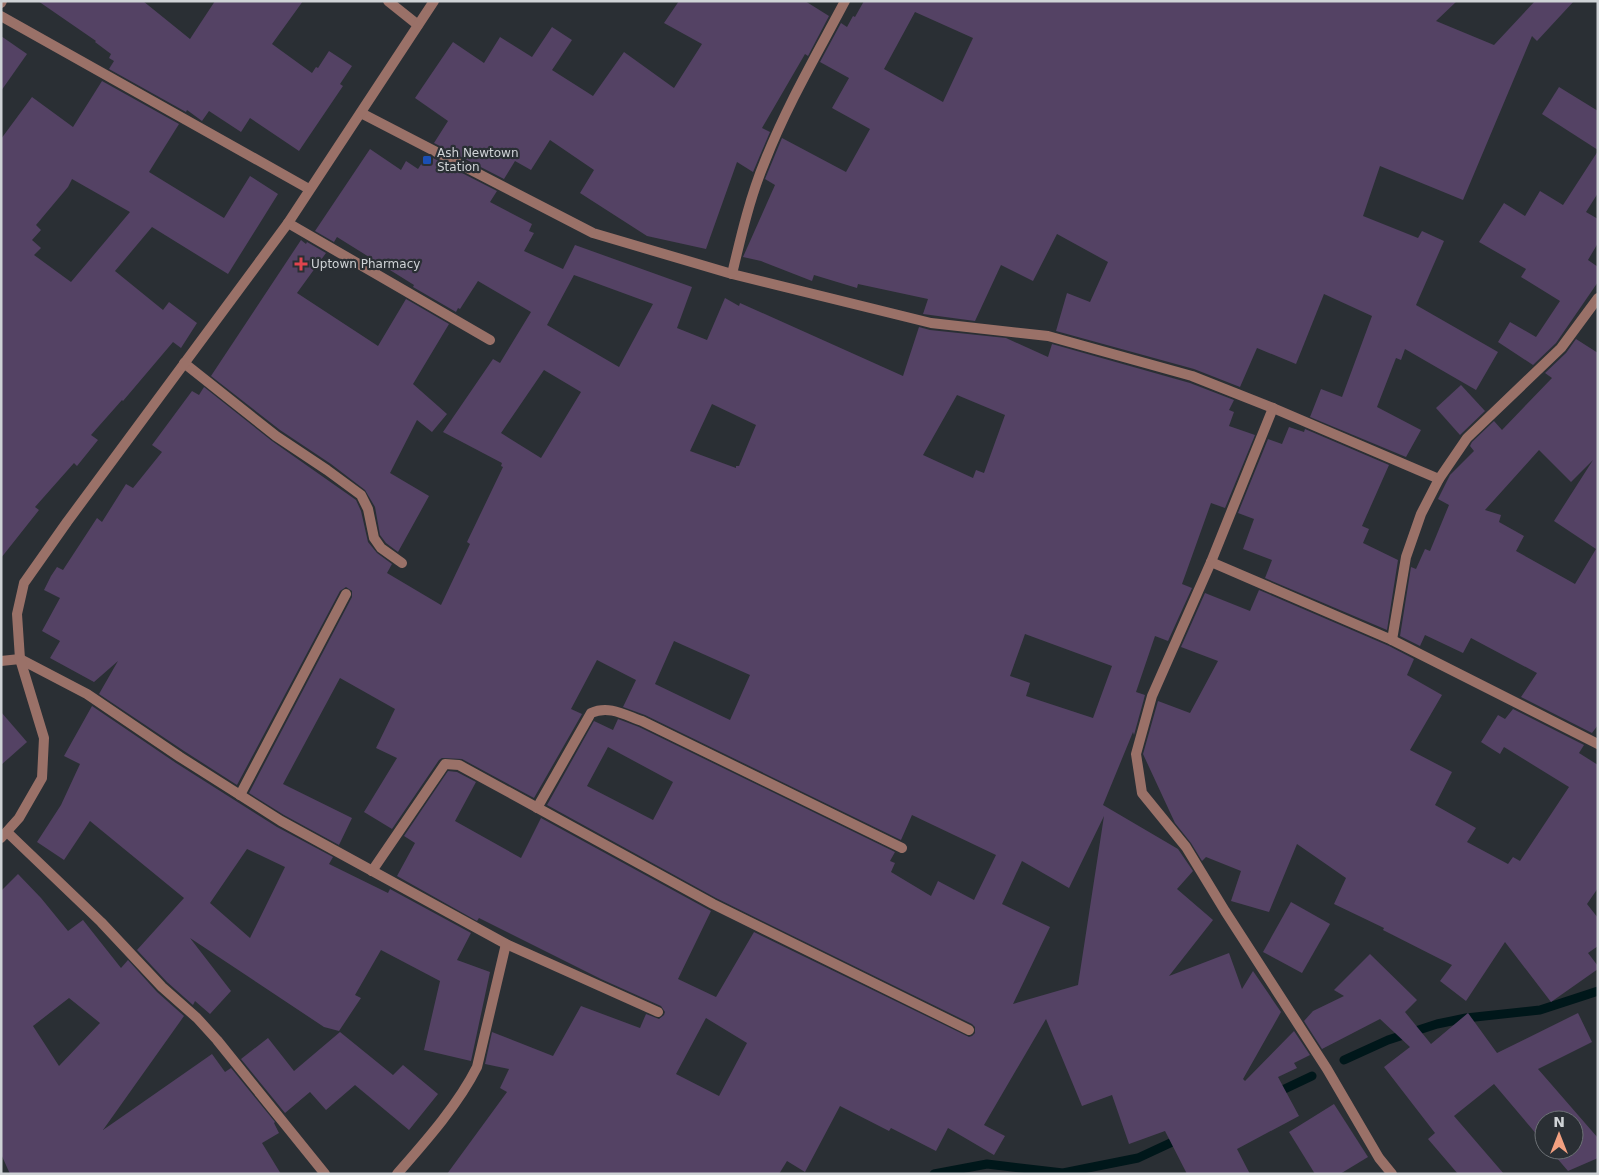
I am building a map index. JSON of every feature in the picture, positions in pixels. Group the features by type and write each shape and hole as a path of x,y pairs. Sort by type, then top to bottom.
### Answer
{"street":[{"path":"388,1 418,25"},
{"path":"325,1174 204,1025 162,987 101,922 4,835 18,818 42,778 44,738 20,659 17,614 24,583 288,223 434,1"},
{"path":"732,274 748,210 764,161 788,105 845,1"},
{"path":"1,16 309,190"},
{"path":"361,113 593,233 732,274 931,323 1048,336 1192,376 1273,408 1438,479"},
{"path":"288,223 490,340"},
{"path":"1392,640 1406,557 1421,514 1438,479 1467,438 1561,348 1598,298"},
{"path":"184,363 276,436 361,495 368,509 374,538 381,548 402,563"},
{"path":"1273,408 1211,562 1152,696 1136,754 1142,794 1186,847 1327,1069 1379,1158 1392,1174"},
{"path":"1211,562 1392,640 1598,744"},
{"path":"240,795 346,594"},
{"path":"1,661 20,659 86,694 280,821 506,944 658,1012"},
{"path":"537,808 591,712 600,709 610,710 642,721 902,848"},
{"path":"372,871 444,764 459,765 713,904 969,1030"},
{"path":"397,1174 468,1086 477,1067 506,944"}],"building":[{"path":"38,1 143,1 190,39 215,1 303,1 272,44 312,73 316,67 318,68 329,51 352,66 340,84 343,86 299,151 250,118 241,132 209,111 202,121 187,110 186,112 109,69 114,61 109,58 111,54 96,41"},
{"path":"679,1 805,1 829,16 808,56 805,54 762,128 770,132 753,172 737,162 706,249 647,236 580,193 594,170 550,140 531,170 515,161 504,179 434,143 448,121 415,98 453,42 484,63 500,37 532,57 552,27 572,40 552,70 593,96 624,52 674,88 702,44 664,23"},
{"path":"864,1 1457,1 1436,21 1494,45 1535,1 1574,1 1537,41 1532,36 1463,200 1380,166 1363,216 1418,238 1422,231 1444,241 1416,305 1498,352 1476,390 1405,349 1401,360 1396,358 1377,407 1421,430 1406,457 1310,417 1321,389 1342,397 1372,316 1324,294 1296,364 1257,348 1240,387 1194,369 1056,331 1067,293 1090,302 1108,262 1057,234 1033,281 1001,265 975,321 923,314 928,299 858,284 857,288 814,275 812,281 761,261 743,257 775,185 765,179 782,138 846,172 870,129 832,108 849,78 820,62 841,23 847,27 853,16 855,17","holes":["915,12 973,38 943,102 884,69"]},
{"path":"1,36 27,54 1,91"},
{"path":"102,81 179,124 149,172 224,218 250,176 278,194 228,274 152,227 115,271 163,310 169,302 197,323 181,348 173,342 123,401 91,435 98,440 77,466 74,463 35,507 39,510 1,558 1,139 32,97 73,127","holes":["72,179 130,212 71,282 34,255 41,248 32,240 41,230 36,225 68,187"]},
{"path":"1559,87 1598,111 1598,150 1542,114"},
{"path":"370,149 401,170 406,161 418,169 427,155 497,191 490,202 532,224 529,231 534,233 524,251 563,269 575,245 692,287 677,328 707,340 725,298 739,306 740,303 903,376 919,327 930,330 1006,338 1048,357 1052,344 1190,383 1234,400 1229,410 1234,412 1229,426 1255,435 1225,508 1211,503 1182,584 1192,588 1168,641 1155,636 1136,692 1145,695 1134,735 1133,732 1103,805 1178,849 1193,871 1177,889 1213,920 1169,976 1229,953 1242,989 1253,971 1281,1012 1243,1079 1245,1081 1294,1031 1310,1055 1294,1063 1297,1068 1278,1077 1299,1116 1237,1149 1250,1174 1187,1174 1165,1131 1129,1144 1112,1095 1082,1106 1046,1019 984,1125 1005,1136 994,1155 948,1128 936,1151 891,1128 889,1131 840,1106 805,1172 787,1161 779,1174 447,1174 507,1092 500,1088 509,1069 485,1064 492,1032 553,1056 581,1006 640,1028 646,1014 659,1019 665,1012 661,1006 601,979 479,918 477,921 397,876 415,843 404,836 448,771 457,772 476,782 455,821 521,858 541,818 711,911 678,979 716,997 754,932 969,1037 975,1033 975,1027 972,1024 716,898 547,805 594,721 613,730 618,719 639,727 895,852 890,861 895,863 891,872 931,896 938,881 974,900 996,855 912,815 901,840 645,715 623,707 636,680 597,660 571,709 582,714 534,798 462,759 442,758 392,829 364,812 397,758 376,748 395,709 340,678 283,784 352,818 339,845 284,815 249,793 352,597 352,591 346,587 340,591 237,785 99,694 118,661 94,682 50,658 60,641 42,631 60,598 44,590 51,576 57,567 63,570 97,518 102,522 126,484 133,488 162,452 152,445 192,391 199,395 204,387 272,441 356,500 361,511 368,542 377,553 392,564 387,573 441,605 470,544 467,542 503,467 501,466 502,463 443,432 493,359 500,363 531,312 478,281 460,309 458,308 456,312 413,287 414,285 337,237 334,242 315,231","holes":["574,275 653,304 619,367 547,325","544,370 581,392 541,458 501,433","957,395 1005,415 984,473 976,470 973,478 923,455","712,404 756,425 739,466 736,466 736,468 690,451","1025,634 1112,666 1093,718 1026,696 1030,683 1010,676","674,641 750,675 730,720 655,684","608,747 673,782 653,820 587,786","1104,816 1078,985 1013,1004 1050,927 1002,904 1022,861 1069,888","706,1018 747,1043 719,1096 676,1074"]},
{"path":"1598,151 1598,193 1586,212 1598,219 1598,243 1588,260 1598,267 1598,282 1556,343 1533,365 1498,342 1510,322 1536,337 1560,301 1521,277 1526,269 1479,242 1504,203 1525,216 1540,191 1563,205"},
{"path":"301,240 326,253 297,293 378,346 406,299 449,324 413,384 447,414 432,432 417,420 390,473 429,496 398,552 386,543 380,535 375,507 365,490 331,464 280,430 211,376"},
{"path":"1576,339 1598,353 1598,725 1592,733 1521,697 1537,673 1471,638 1463,653 1425,635 1420,646 1400,636 1411,567 1416,569 1425,549 1430,551 1449,505 1438,499 1450,475 1474,451 1470,446 1472,442 1494,421 1502,430 1552,378 1545,373 1566,353","holes":["1539,450 1571,482 1593,460 1554,521 1596,549 1575,584 1516,551 1524,536 1499,522 1501,515 1485,510"]},
{"path":"1461,385 1485,411 1460,435 1436,408"},
{"path":"1289,427 1304,432 1305,429 1389,465 1362,526 1369,529 1363,543 1398,560 1387,630 1265,578 1272,560 1243,549 1254,519 1238,513 1268,439 1282,444"},
{"path":"1259,590 1389,646 1414,659 1407,675 1442,695 1410,750 1452,772 1435,805 1476,828 1467,842 1508,864 1513,857 1520,861 1569,787 1504,747 1500,754 1481,742 1498,715 1505,719 1513,709 1584,745 1579,753 1598,765 1598,888 1587,904 1598,918 1598,946 1588,953 1598,966 1598,969 1551,1002 1505,942 1466,1001 1440,981 1452,965 1383,930 1384,928 1334,904 1346,878 1297,844 1269,912 1231,901 1241,871 1206,857 1202,861 1175,823 1143,754 1158,701 1190,713 1218,661 1181,647 1205,593 1250,611"},
{"path":"92,706 176,763 277,827 333,857 329,864 388,893 390,889 471,933 457,960 490,972 471,1061 424,1050 440,981 381,950 355,995 361,998 339,1031 324,1027 190,938 231,991 210,1014 195,1001 193,1005 167,982 137,950 184,898 90,821 64,860 37,842 61,805 80,764 64,756","holes":["247,849 285,867 250,938 210,903"]},
{"path":"1,712 27,742 1,765"},
{"path":"18,874 68,931 83,920 121,968 128,960 157,992 184,1016 103,1130 212,1054 225,1072 231,1068 275,1122 279,1133 262,1143 281,1174 10,1174 1,1154 1,891","holes":["69,998 100,1023 59,1066 33,1026"]},
{"path":"1291,902 1330,924 1302,973 1263,952"},
{"path":"1370,954 1417,1000 1405,1012 1431,1044 1468,1013 1497,1053 1578,1013 1592,1042 1538,1069 1574,1110 1534,1110 1534,1131 1494,1084 1454,1116 1504,1174 1458,1174 1428,1139 1435,1133 1384,1067 1410,1047 1380,1019 1322,1049 1304,1021 1313,1011 1344,996 1334,990"},
{"path":"340,1032 393,1075 403,1065 438,1094 409,1130 355,1085 326,1110 310,1092 285,1113 241,1059 268,1038 294,1071"},
{"path":"1334,1104 1368,1157 1340,1174 1315,1174 1289,1132"},
{"path":"1584,1122 1598,1138 1598,1158 1568,1171 1559,1160 1584,1160"}],"waterway":[{"path":"1344,1060 1388,1040 1437,1024 1466,1018 1540,1010 1598,991"},
{"path":"1274,1094 1312,1076"},
{"path":"934,1174 987,1164 1063,1173 1138,1158 1181,1138"}],"place":[{"name":"Ash Newtown Station","path":"427,160"},
{"name":"Uptown Pharmacy","path":"301,264"}]}
